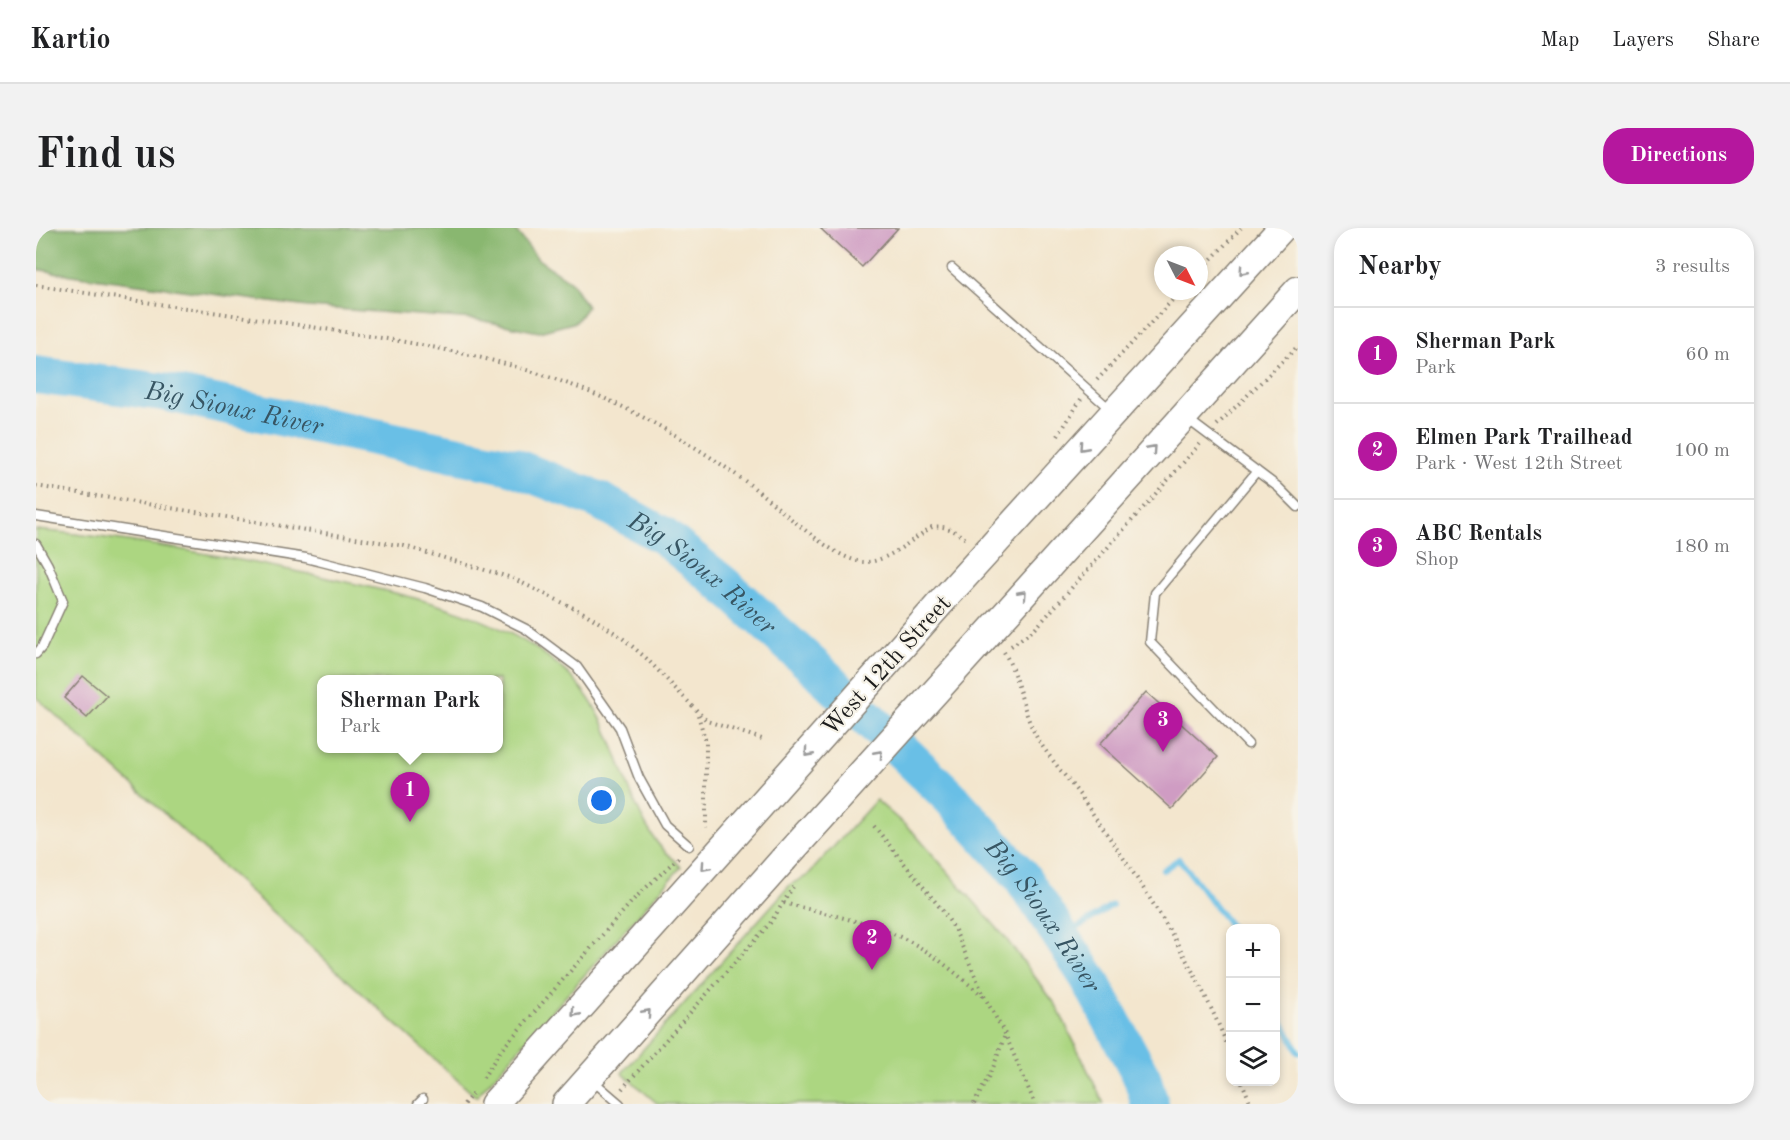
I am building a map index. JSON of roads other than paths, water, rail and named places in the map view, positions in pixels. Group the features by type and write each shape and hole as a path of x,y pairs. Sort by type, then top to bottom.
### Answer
{"main road":[{"name":"West 12th Street","path":"494,1104 944,599 1282,228"},
{"path":"566,1104 783,860 994,649 1182,416 1298,290"}],"lane":[{"path":"952,268 1114,413"},
{"path":"1182,416 1257,471 1298,507"},
{"path":"1248,744 1150,642 1155,592 1257,471"},
{"path":"36,516 306,558 424,588 482,607 526,628 577,668 620,728 639,778 665,825 689,846"},
{"path":"36,544 48,565 63,601 42,647 36,654"},
{"path":"590,1077 616,1101"}],"waterway":[{"name":"Big Sioux River","path":"36,375 163,392 511,466 598,500 662,535 723,584 822,674 949,796 1021,876 1088,977 1142,1077 1150,1104"},
{"path":"1163,870 1179,859 1229,924"},
{"path":"1062,938 1112,905"},
{"path":"1280,1017 1298,1052"}],"place":[{"name":"ABC Rentals","path":"1163,752"},
{"name":"Sherman Park","path":"410,822"},
{"name":"Elmen Park Trailhead","path":"872,970"}]}
